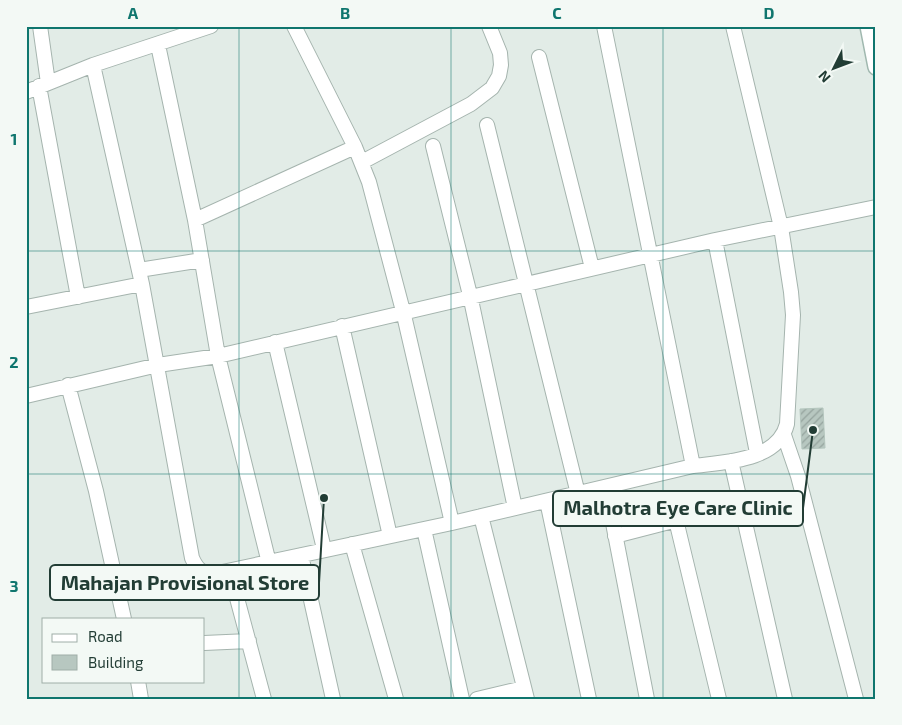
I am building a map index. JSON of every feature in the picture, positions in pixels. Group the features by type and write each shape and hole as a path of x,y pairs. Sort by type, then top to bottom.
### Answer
{"main road":[{"path":"868,26 876,67"}],"street":[{"path":"40,26 38,87 78,297"},
{"path":"38,87 93,65 211,26"},
{"path":"294,26 362,162 403,311 452,523"},
{"path":"362,162 470,104 492,88 499,76 501,65 500,53 490,26"},
{"path":"604,26 694,466"},
{"path":"93,65 141,277 192,558 196,568 204,573 230,572 324,549 452,523 694,466 731,462 758,454 776,445 784,436 787,424 793,315 781,227 733,26"},
{"path":"158,45 196,220 218,356 269,563"},
{"path":"539,57 592,268"},
{"path":"487,125 578,494"},
{"path":"433,146 470,295 515,508"},
{"path":"196,220 356,147"},
{"path":"26,396 158,365 218,356 526,282 876,207"},
{"path":"715,240 758,454"},
{"path":"26,307 78,297 202,260"},
{"path":"342,326 390,536"},
{"path":"275,342 324,549"},
{"path":"68,385 96,491 124,618"},
{"path":"784,436 798,476 856,699"},
{"path":"731,462 739,504 785,699"},
{"path":"606,487 647,699"},
{"path":"547,501 589,699"},
{"path":"615,536 739,504"},
{"path":"478,699 525,693 481,516"},
{"path":"676,520 719,699"},
{"path":"424,529 462,699"},
{"path":"352,544 396,699"},
{"path":"301,555 333,699"},
{"path":"230,572 264,699"},
{"path":"205,643 249,642"},
{"path":"138,682 141,699"}],"building":[{"path":"823,408 825,448 802,449 800,409"}],"place":[{"name":"Malhotra Eye Care Clinic","path":"813,430"},
{"name":"Mahajan Provisional Store","path":"324,498"}]}
